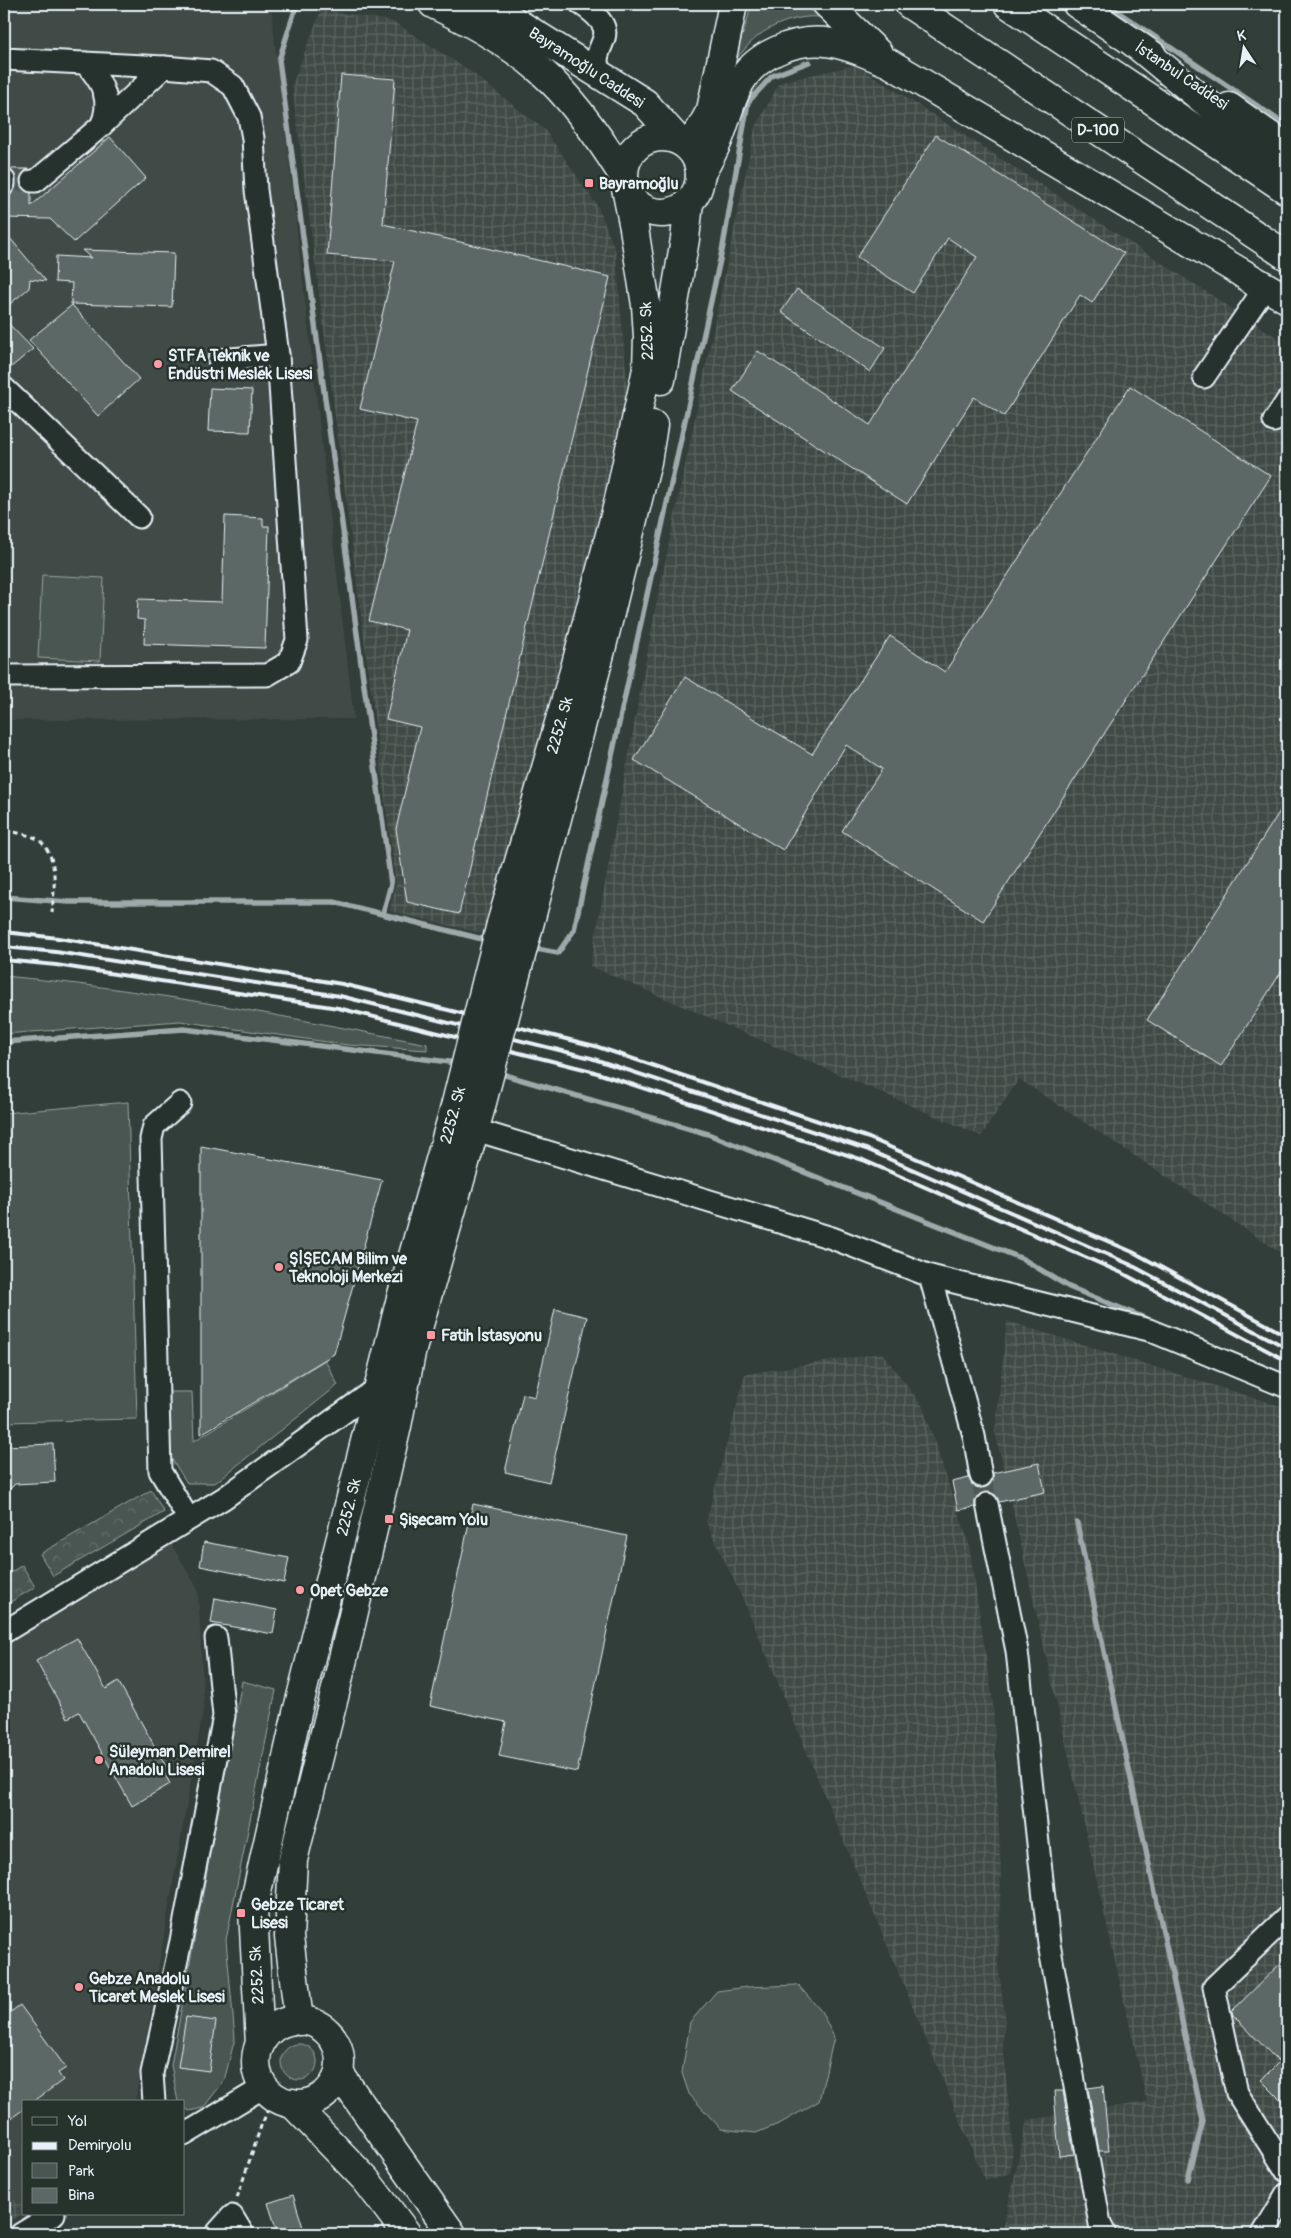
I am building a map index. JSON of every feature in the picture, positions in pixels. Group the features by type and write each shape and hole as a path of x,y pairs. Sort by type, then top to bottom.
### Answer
{"main road":[{"name":"Bayramoğlu Caddesi","path":"433,4 478,26 541,71 590,126 624,181"},
{"name":"Bayramoğlu Caddesi","path":"487,4 600,73 645,103 683,143"},
{"path":"683,143 700,130 711,110 733,4"},
{"path":"826,4 889,63"},
{"name":"D-100","path":"909,4 1287,256"},
{"path":"1008,4 1287,190"},
{"name":"İstanbul Caddesi","path":"1077,4 1287,148"},
{"path":"700,176 699,165 683,143 665,136 652,138 641,143 632,151 625,162 624,181 631,197 638,205 659,213 670,212 689,202 695,193 700,176 718,140 732,100 743,78 756,63 769,54 788,46 816,40 850,46 889,63 1242,273 1276,294 1287,305"},
{"path":"1133,42 1287,169"},
{"name":"2252. Sk","path":"299,2021 289,1937 294,1860 345,1652 397,1426 411,1353 465,1117 501,924 576,668 618,504 647,369 646,305 624,181"},
{"name":"2252. Sk","path":"260,2045 253,1909 296,1713 401,1298 527,933 601,650 647,462 685,240 689,202"},
{"path":"277,2096 302,2104 316,2101 328,2092 336,2081 339,2073 340,2055 336,2042 316,2024 290,2021 278,2026 268,2034 260,2045 256,2059 258,2074 277,2096 366,2180 407,2234"},
{"path":"339,2073 452,2234"}],"street":[{"path":"581,4 603,23 606,30 606,38 598,58 600,73"},
{"path":"4,59 211,71 233,86 249,117 253,138 256,190 278,355 297,640 289,662 267,675 4,676"},
{"path":"85,63 95,74 105,92 106,115 101,126"},
{"path":"32,181 36,182 101,126 164,67"},
{"path":"1204,377 1276,294"},
{"path":"218,360 278,355"},
{"path":"4,388 139,517"},
{"path":"1274,421 1287,401"},
{"path":"180,1103 154,1126 151,1139 160,1471 188,1518"},
{"path":"465,1117 832,1238 930,1276 1150,1330 1287,1387"},
{"path":"930,1276 974,1436 981,1476"},
{"path":"4,1632 188,1518 224,1498 379,1386"},
{"path":"987,1504 1017,1652 1049,1944 1100,2224 1105,2234"},
{"path":"154,2100 152,2073 182,1941 224,1716 216,1638"},
{"path":"1287,1917 1214,1986 1237,2094 1287,2172"},
{"path":"185,2135 277,2096"},
{"path":"1263,2234 1287,2194"},
{"path":"21,2234 51,2216"},
{"path":"216,2234 232,2216 243,2234"}],"path":[{"path":"6,830 37,839 47,852 54,866 55,886 52,913"},
{"path":"232,2216 242,2178 260,2126 277,2096"}],"shaded area":[{"name":"STFA Teknik ve Endüstri Meslek Lisesi","path":"4,4 247,4 271,9 354,719 4,720"},
{"path":"321,10 392,21 470,71 545,130 598,207 616,252 628,397 497,937 389,911 396,884 292,85"},
{"path":"856,65 1287,344 1287,1257 1019,1079 981,1136 590,966 654,616 755,128 780,82"},
{"path":"1007,1321 1287,1408 1287,2234 1002,2234 1027,2120 1147,2102 995,1431"},
{"path":"882,1353 922,1405 969,1544 993,1703 1001,1871 998,1964 1005,2016 1003,2044 1013,2150 1010,2173 985,2181 746,1606 706,1522 745,1374"},
{"path":"168,1539 198,1589 204,1705 135,2100 22,2100 22,2205 4,2191 4,1644"},
{"path":"4,2191 22,2205 22,2214 4,2225"}],"green space":[{"path":"752,4 804,4 819,17 803,17 770,28 754,39 735,60"},
{"path":"42,575 104,578 100,661 38,658"},
{"path":"4,976 111,988 217,1005 427,1044 427,1050 348,1045 180,1021 4,1034"},
{"path":"128,1102 137,1419 4,1422 4,1113"},
{"path":"325,1360 338,1385 215,1483 187,1483 171,1458 169,1392 192,1392 194,1441"},
{"path":"151,1490 164,1512 53,1576 40,1554"},
{"path":"22,1565 35,1587 4,1606 4,1577"},
{"path":"242,1681 276,1690 226,1940 235,2038 224,2081 203,2108 189,2111 185,2108 185,2100 178,2100 171,2065"},
{"path":"798,1985 821,2011 834,2037 819,2101 781,2123 756,2133 721,2129 689,2094 682,2073 690,2022 717,1991 747,1987"},
{"path":"299,2044 311,2050 317,2062 311,2074 299,2080 287,2074 281,2062 287,2050"}],"building":[{"path":"341,75 395,79 383,224 610,277 459,914 407,902 396,829 420,727 386,719 407,630 369,621 417,422 360,409 395,261 327,255"},
{"path":"936,135 1124,253 1092,303 1080,295 1004,416 974,397 907,504 732,391 758,351 870,425 977,257 948,238 913,293 857,257"},
{"path":"110,137 146,178 74,242 50,219 4,218 4,196 11,195 16,184 15,174 10,169 28,169 21,174 20,181 21,188 31,193 31,206"},
{"path":"4,231 46,281 30,279 29,288 4,309"},
{"path":"82,250 174,253 172,307 71,304 72,283 55,282 56,256 91,258"},
{"path":"797,289 885,348 870,372 781,312"},
{"path":"72,305 139,379 98,416 29,340"},
{"path":"4,319 33,349 4,373"},
{"path":"1130,386 1271,476 983,921 842,831 882,769 846,745 783,850 634,760 685,677 812,754 890,636 945,672"},
{"path":"210,388 252,390 250,432 208,431"},
{"path":"225,516 263,518 263,526 269,526 265,648 144,644 145,620 137,619 138,599 222,602"},
{"path":"1287,800 1287,963 1221,1066 1147,1020"},
{"name":"ŞİŞECAM Bilim ve Teknoloji Merkezi","path":"201,1146 382,1180 334,1354 201,1434"},
{"path":"555,1309 587,1317 549,1482 505,1472 523,1394 535,1397"},
{"path":"53,1444 55,1482 15,1484 4,1495 4,1446"},
{"path":"1039,1463 1045,1492 999,1502 991,1492 984,1492 975,1500 975,1507 958,1510 952,1482 969,1478 976,1488 984,1488 993,1481 993,1473"},
{"path":"473,1504 627,1536 577,1772 499,1756 506,1722 430,1706"},
{"path":"204,1542 289,1558 284,1583 200,1566"},
{"path":"215,1598 277,1610 273,1634 211,1623"},
{"path":"77,1638 106,1689 118,1681 169,1772 165,1774 170,1784 132,1806 79,1712 68,1718 36,1661"},
{"path":"1287,1957 1287,2106 1261,2080 1279,2062 1233,2015 1232,2011"},
{"path":"20,2005 66,2068 58,2073 63,2080 36,2100 22,2100 22,2110 10,2119 4,2111 4,2017"},
{"path":"186,2017 216,2021 209,2071 178,2067"},
{"path":"1103,2086 1109,2151 1099,2151 1088,2088"},
{"path":"1054,2091 1063,2091 1074,2154 1059,2156"},
{"path":"293,2195 305,2234 278,2234 268,2203"}],"waterway":[{"path":"297,4 279,60 391,884 383,914"},
{"path":"1106,4 1287,126"},
{"path":"531,948 558,953 574,930 723,246 748,102 772,76 809,62"},
{"path":"4,897 69,902 334,902 490,941"},
{"path":"4,1042 184,1029 457,1063"},
{"path":"498,1073 708,1134 1023,1259 1069,1287 1147,1319"},
{"path":"1077,1523 1203,2121 1188,2179"}],"tunnel":[{"path":"4,180 32,181"},
{"path":"981,1476 987,1504"}],"railway":[{"path":"4,932 58,938 342,984 595,1046 869,1138 1135,1253 1287,1336"},
{"path":"4,947 56,952 340,996 591,1058 866,1149 1129,1264 1287,1348"},
{"path":"4,960 56,965 338,1008 588,1070 863,1160 1124,1274 1287,1361"}],"place":[{"name":"Bayramoğlu","path":"589,183"},
{"name":"STFA Teknik ve Endüstri Meslek Lisesi","path":"158,364"},
{"name":"ŞİŞECAM Bilim ve Teknoloji Merkezi","path":"279,1267"},
{"name":"Fatih İstasyonu","path":"431,1335"},
{"name":"Şişecam Yolu","path":"389,1519"},
{"name":"Opet Gebze","path":"300,1590"},
{"name":"Süleyman Demirel Anadolu Lisesi","path":"99,1760"},
{"name":"Gebze Ticaret Lisesi","path":"241,1913"},
{"name":"Gebze Anadolu Ticaret Meslek Lisesi","path":"79,1987"}]}
